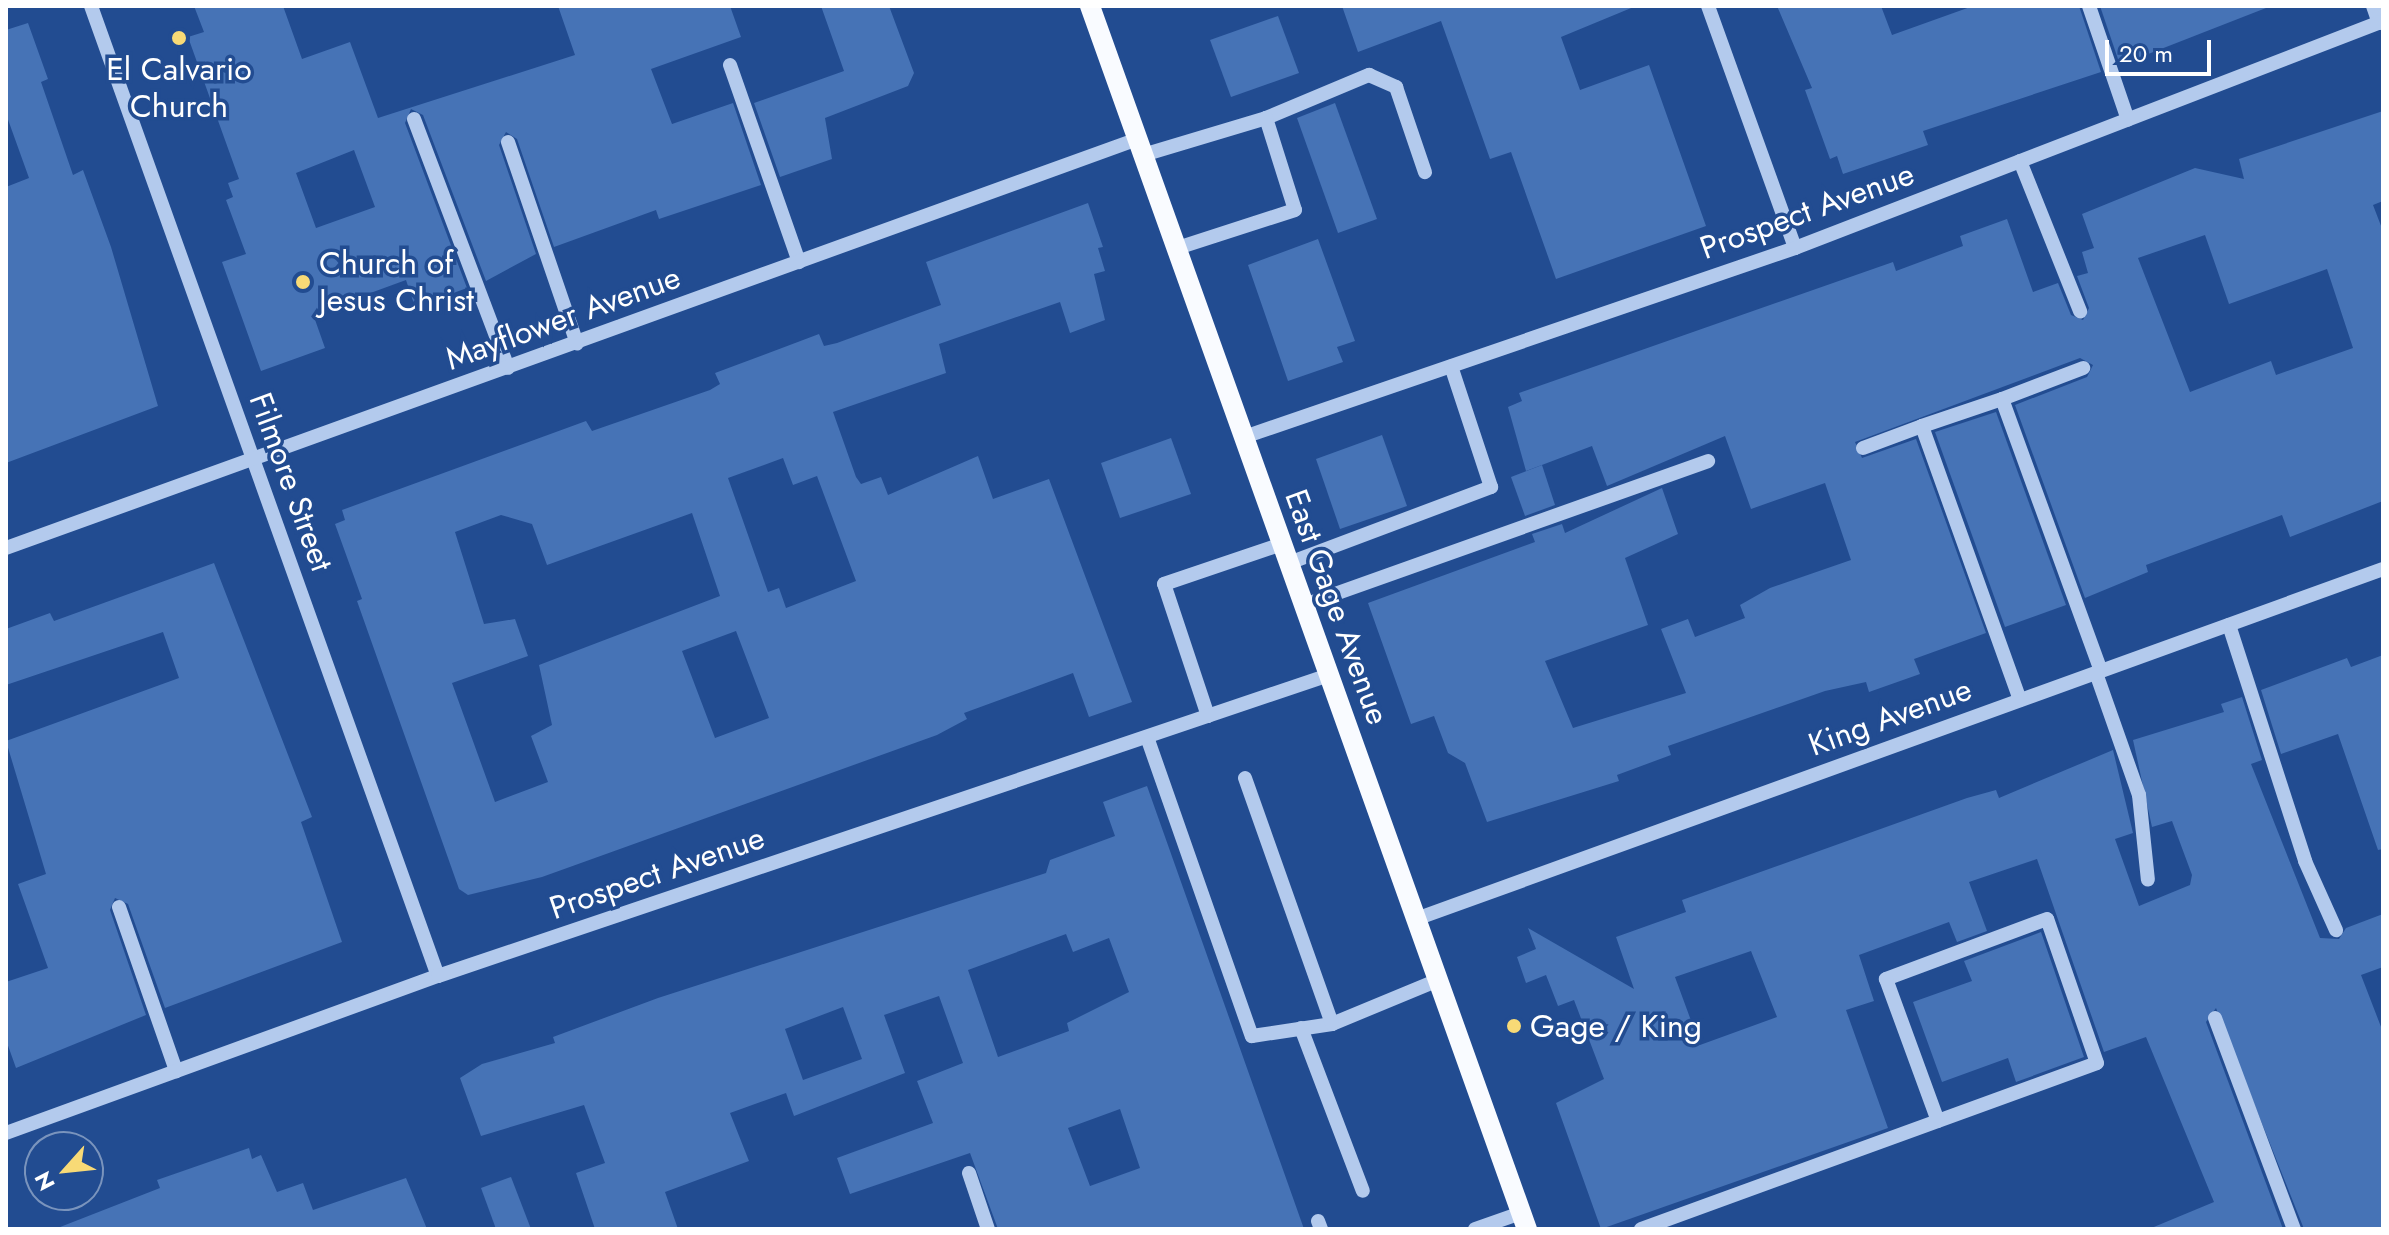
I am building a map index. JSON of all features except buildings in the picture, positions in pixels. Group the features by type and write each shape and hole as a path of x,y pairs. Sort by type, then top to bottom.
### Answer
{"main road":[{"name":"East Gage Avenue","path":"1090,6 1524,1221"}],"street":[{"name":"Filmore Street","path":"91,6 438,976"},
{"path":"1708,6 1795,248"},
{"path":"2089,6 2128,120"},
{"path":"2373,6 2381,22"},
{"name":"Prospect Avenue","path":"1244,437 1795,248 2381,22"},
{"path":"730,65 799,262"},
{"name":"Mayflower Avenue","path":"6,548 799,262 1140,147 1266,118 1369,75 1396,87 1425,172"},
{"path":"1177,248 1295,210 1266,118"},
{"path":"414,119 508,368"},
{"path":"508,142 577,343"},
{"path":"2020,161 2080,311"},
{"path":"1208,716 1164,584 1286,554 1491,487 1451,366"},
{"path":"1863,448 2083,368"},
{"path":"2002,399 2139,795 2148,880"},
{"path":"1922,426 2020,700"},
{"path":"1304,605 1708,461"},
{"name":"King Avenue","path":"1416,919 2383,569"},
{"path":"2229,625 2305,861 2336,930"},
{"name":"Prospect Avenue","path":"6,1133 438,976 1329,675"},
{"path":"1147,737 1252,1036 1332,1024 1438,980"},
{"path":"1245,778 1332,1024"},
{"path":"119,907 176,1071"},
{"path":"1641,1229 1938,1121 2097,1063 2047,919 1886,979 1938,1121"},
{"path":"2215,1018 2294,1229"},
{"path":"1301,1028 1363,1191"},
{"path":"969,1173 988,1229"},
{"path":"1475,1229 1524,1221"}],"place":[{"name":"El Calvario Church","path":"179,38"},
{"name":"Church of Jesus Christ","path":"303,282"},
{"name":"Gage / King","path":"1514,1026"}]}
